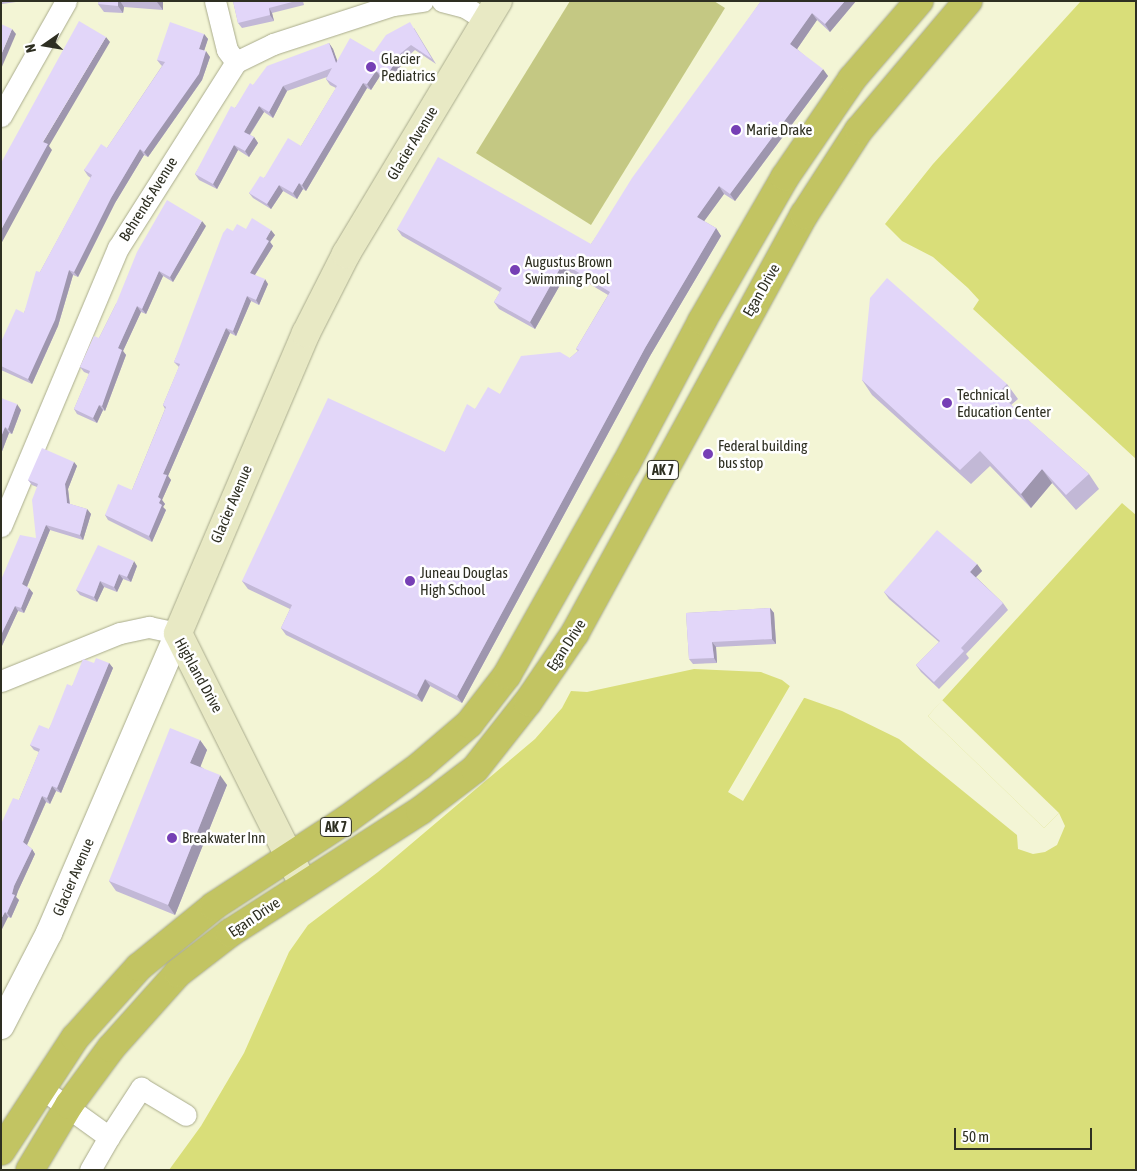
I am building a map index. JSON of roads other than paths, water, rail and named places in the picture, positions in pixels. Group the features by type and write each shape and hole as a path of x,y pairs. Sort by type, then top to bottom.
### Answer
{"highway":[{"name":"Egan Drive","path":"1,1150 74,1038 139,967 214,906 292,857 441,748 469,724 507,675 626,464 702,321 785,177 852,79 919,1"},
{"name":"Egan Drive","path":"30,1170 69,1105 111,1048 178,973 230,932 420,811 475,769 528,702 575,633 804,215 859,130 968,1"}],"main road":[{"name":"Glacier Avenue","path":"178,633 317,310 346,254 492,11"},
{"name":"Highland Drive","path":"178,633 292,857 303,884"}],"street":[{"path":"1,116 66,1"},
{"path":"215,1 227,50 236,62 273,44 393,5 423,1"},
{"path":"442,1 492,11"},
{"name":"Behrends Avenue","path":"1,526 118,248 236,62"},
{"name":"Highland Drive","path":"1,681 120,633 150,627 178,633"},
{"name":"Glacier Avenue","path":"1,1026 49,933 178,633"},
{"path":"40,1088 69,1105 109,1137"},
{"path":"90,1170 141,1088 186,1115"}],"place":[{"name":"Glacier Pediatrics","path":"371,67"},
{"name":"Marie Drake","path":"736,130"},
{"name":"Augustus Brown Swimming Pool","path":"515,270"},
{"name":"Technical Education Center","path":"947,403"},
{"name":"Federal building bus stop","path":"708,454"},
{"name":"Juneau Douglas High School","path":"410,581"},
{"name":"Breakwater Inn","path":"172,838"}]}
